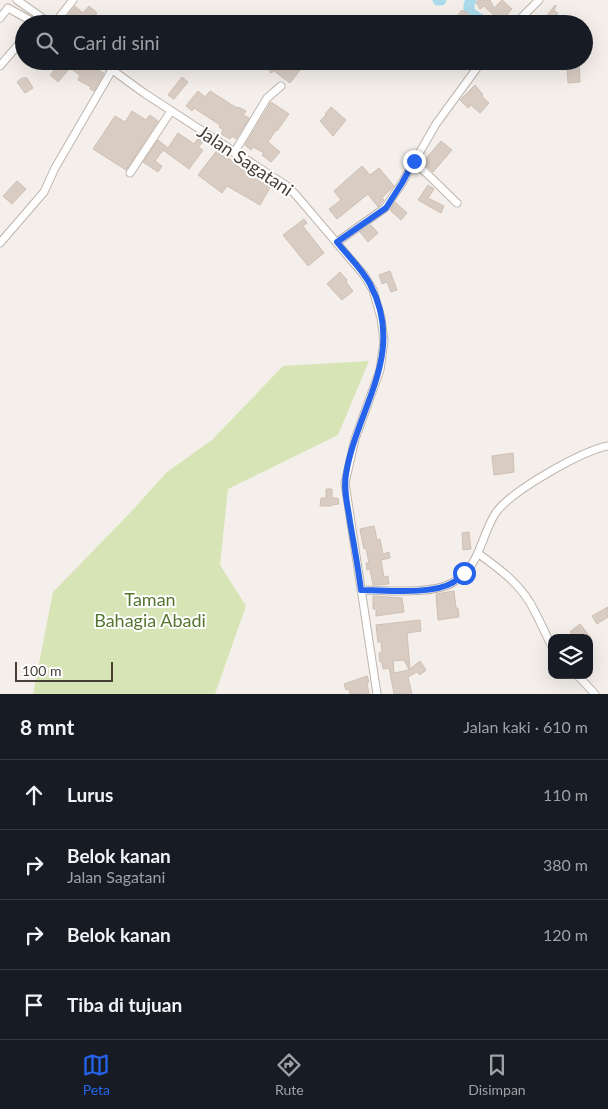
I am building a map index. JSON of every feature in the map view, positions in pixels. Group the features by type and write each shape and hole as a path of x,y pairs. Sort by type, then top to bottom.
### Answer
{"street":[{"path":"17,0 31,15"},
{"path":"60,15 73,0"},
{"path":"524,15 539,0"},
{"path":"0,18 8,8 23,15"},
{"path":"0,66 15,48"},
{"path":"0,243 44,192 55,168 112,70"},
{"name":"Jalan Sagatani","path":"112,70 170,111 287,186 337,242 369,282 377,303 383,330 383,353 380,370 355,439 345,483 377,694"},
{"path":"337,242 386,208 436,124 475,70"},
{"path":"234,153 267,98 281,86"},
{"path":"130,173 170,111"},
{"path":"414,161 457,203"},
{"path":"361,590 404,591 442,587 453,583 464,573 479,554 496,514 505,504 544,475 596,448 608,446"},
{"path":"479,554 500,569 526,596 548,639"},
{"path":"581,679 595,694"}],"green space":[{"name":"Taman Bahagia Abadi","path":"369,361 338,435 228,489 220,565 246,606 215,694 33,694 53,592 167,472 212,440 283,366"}],"building":[{"path":"479,0 490,0 494,8 502,0 512,9 507,15 494,15 484,6 480,9 476,2"},
{"path":"555,5 554,11 558,13 557,15 548,15"},
{"path":"75,6 83,13 89,6 97,13 96,15 68,15"},
{"path":"462,10 469,15 458,15"},
{"path":"54,70 68,70 58,82 50,75"},
{"path":"73,70 98,70 104,73 94,91 90,89 91,87 78,80 80,75"},
{"path":"269,70 300,70 290,83 274,71 271,73"},
{"path":"567,70 579,70 580,82 568,83"},
{"path":"182,77 188,82 174,99 168,95"},
{"path":"22,78 27,78 33,88 25,93 17,82"},
{"path":"475,85 489,103 480,113 471,105 468,108 460,100"},
{"path":"198,91 205,97 210,91 237,108 246,111 243,115 249,118 236,139 232,136 230,139 221,134 223,130 219,127 220,125 194,108 192,111 186,106"},
{"path":"271,102 289,114 268,142 280,152 271,162 262,155 264,153 253,147 251,150 245,145"},
{"path":"331,107 346,120 333,136 320,121"},
{"path":"132,111 146,120 150,115 158,121 126,170 93,149 115,116 125,122"},
{"path":"178,133 194,144 198,138 203,142 198,147 203,150 189,169 163,150 155,161 162,166 158,172 143,162 158,140 168,148"},
{"path":"441,141 452,150 433,172 423,162"},
{"path":"218,149 240,168 271,186 260,205 227,186 222,193 198,175"},
{"path":"362,166 370,175 379,168 394,186 382,198 384,200 378,207 368,194 337,219 329,209 341,200 334,191"},
{"path":"17,181 26,189 12,204 3,196"},
{"path":"428,185 434,189 428,198 444,206 441,213 418,200"},
{"path":"395,202 407,213 401,220 390,210"},
{"path":"304,219 307,223 303,226 324,253 308,266 283,235"},
{"path":"371,225 378,233 368,242 360,232"},
{"path":"390,271 397,290 391,292 387,282 382,284 379,275"},
{"path":"340,272 353,291 342,300 327,284"},
{"path":"513,453 514,472 494,475 492,456"},
{"path":"326,489 332,489 332,498 338,498 339,504 320,506 321,498 326,498"},
{"path":"374,526 377,540 380,539 383,554 389,552 390,558 381,560 384,577 388,576 389,584 373,585 370,569 367,570 366,563 369,563 360,529"},
{"path":"469,532 471,549 463,550 462,533"},
{"path":"454,591 459,617 438,620 436,594"},
{"path":"373,596 402,598 404,612 376,616 376,609 373,609"},
{"path":"608,607 608,617 597,624 592,616"},
{"path":"420,620 421,631 407,633 410,669 420,661 426,670 420,675 417,672 408,677 412,694 394,694 389,668 383,669 382,662 380,662 381,642 378,642 376,625","holes":["404,660 409,670 394,673 393,661"]},
{"path":"580,624 588,634 572,634 570,632"},
{"path":"367,676 369,694 350,694 349,689 346,690 344,684"}],"waterway":[{"path":"471,0 469,12 474,15"}],"route":[{"path":"414,161 386,208 337,242 369,282 373,290 381,318 384,341 380,370 355,439 346,473 345,491 361,590 424,590 453,583 464,573"}]}
